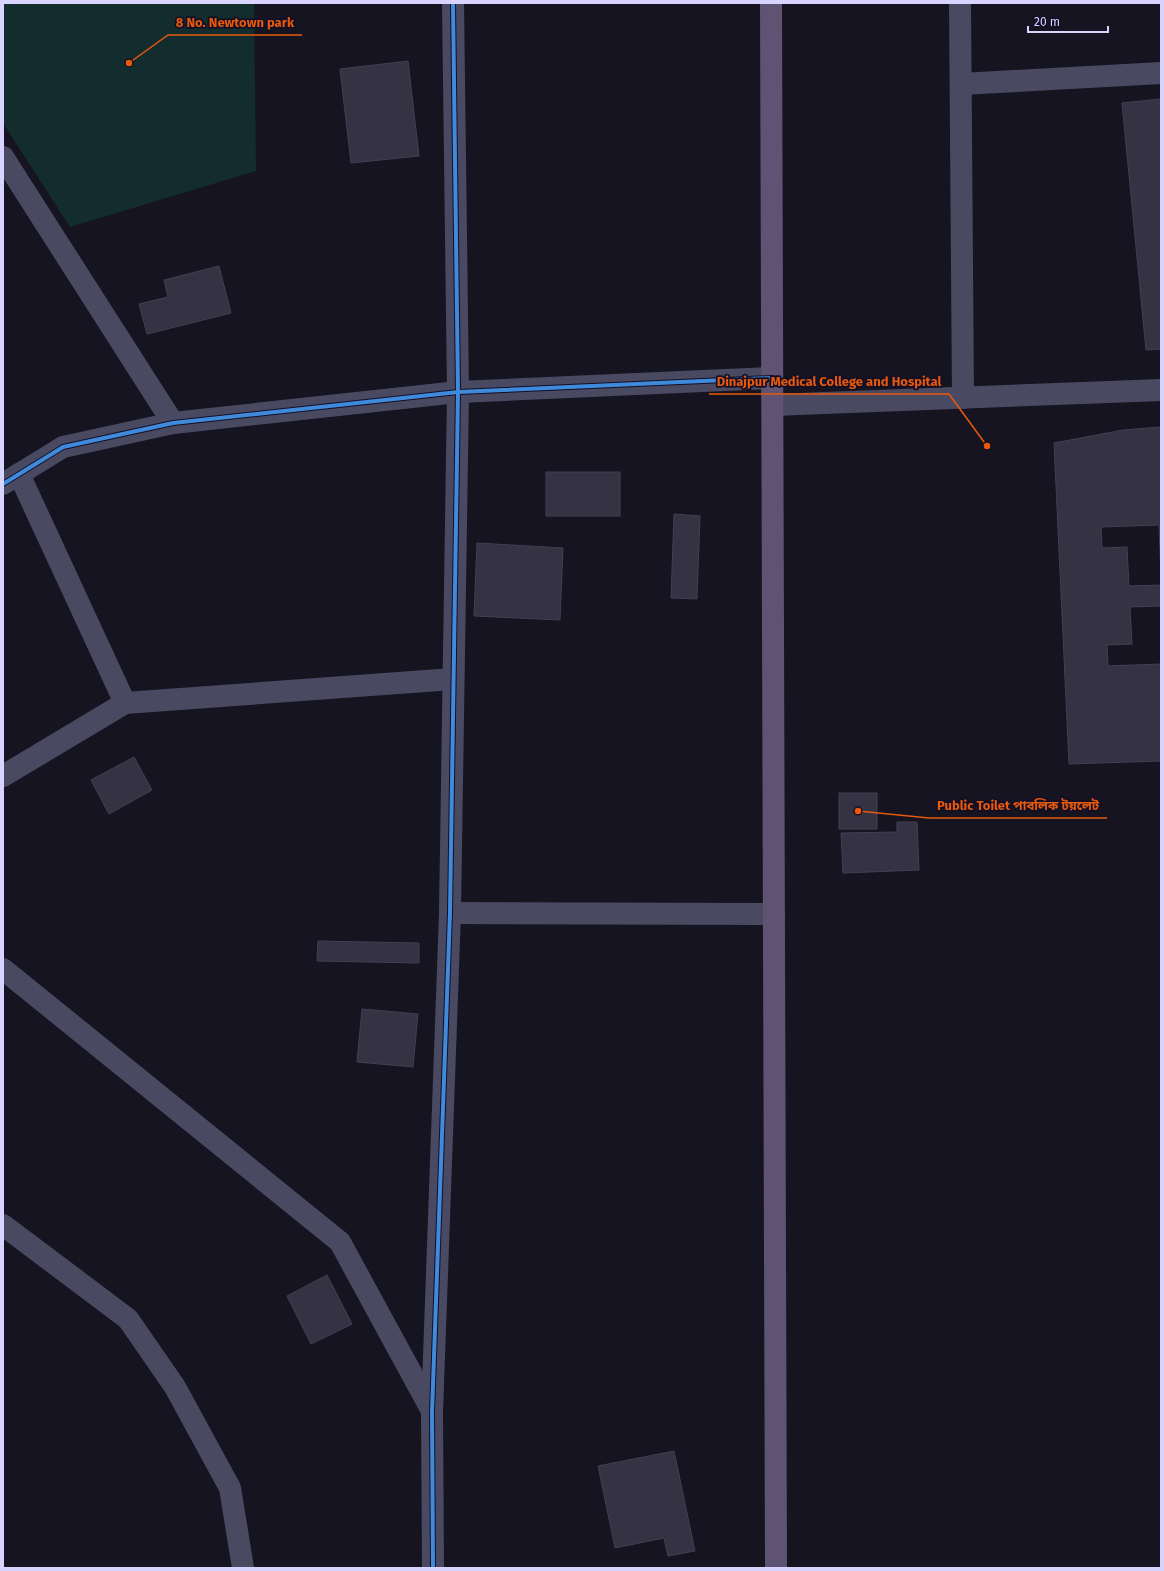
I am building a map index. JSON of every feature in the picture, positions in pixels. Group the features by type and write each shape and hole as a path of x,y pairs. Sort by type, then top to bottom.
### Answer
{"main road":[{"path":"771,3 776,1568"}],"street":[{"path":"433,1568 432,1412 450,913 458,392 453,3"},
{"path":"960,3 963,398"},
{"path":"961,84 1161,73"},
{"path":"3,157 173,423"},
{"path":"125,703 11,479 63,447 173,423 458,392 772,378"},
{"path":"773,405 1161,390"},
{"path":"3,776 125,703 453,679"},
{"path":"450,913 774,914"},
{"path":"3,969 340,1242 432,1412"},
{"path":"3,1225 128,1319 133,1326 175,1387 230,1488 242,1568"}],"green space":[{"path":"3,3 254,3 256,171 70,227 3,123"}],"building":[{"path":"408,61 419,156 351,163 340,69"},
{"path":"1161,99 1161,349 1146,350 1122,103"},
{"path":"219,266 231,313 147,334 139,304 168,297 164,280"},
{"path":"1161,427 1161,576 1159,525 1101,527 1102,548 1127,547 1129,586 1161,585 1161,606 1130,607 1132,644 1107,645 1108,666 1161,664 1161,761 1069,764 1054,443 1123,430"},
{"path":"546,472 620,472 620,516 546,516"},
{"path":"674,514 700,516 697,599 671,598"},
{"path":"477,543 563,548 560,620 474,616"},
{"path":"134,757 152,790 109,814 91,780"},
{"path":"839,793 877,793 877,829 839,829"},
{"path":"897,822 917,822 919,870 843,873 841,833 897,832"},
{"path":"318,941 419,943 419,963 317,961"},
{"path":"362,1009 418,1014 413,1067 357,1062"},
{"path":"327,1275 352,1324 311,1344 287,1296"},
{"path":"674,1451 695,1551 668,1556 664,1538 615,1548 598,1466"}],"cycle path":[{"path":"433,1568 432,1412 450,913 458,392 453,3"},
{"path":"3,484 63,447 173,423 458,392 772,378"}],"place":[{"name":"8 No. Newtown park","path":"129,63"},
{"name":"Dinajpur Medical College and Hospital","path":"987,446"},
{"name":"Public Toilet পাবলিক টয়লেট","path":"858,811"}]}
